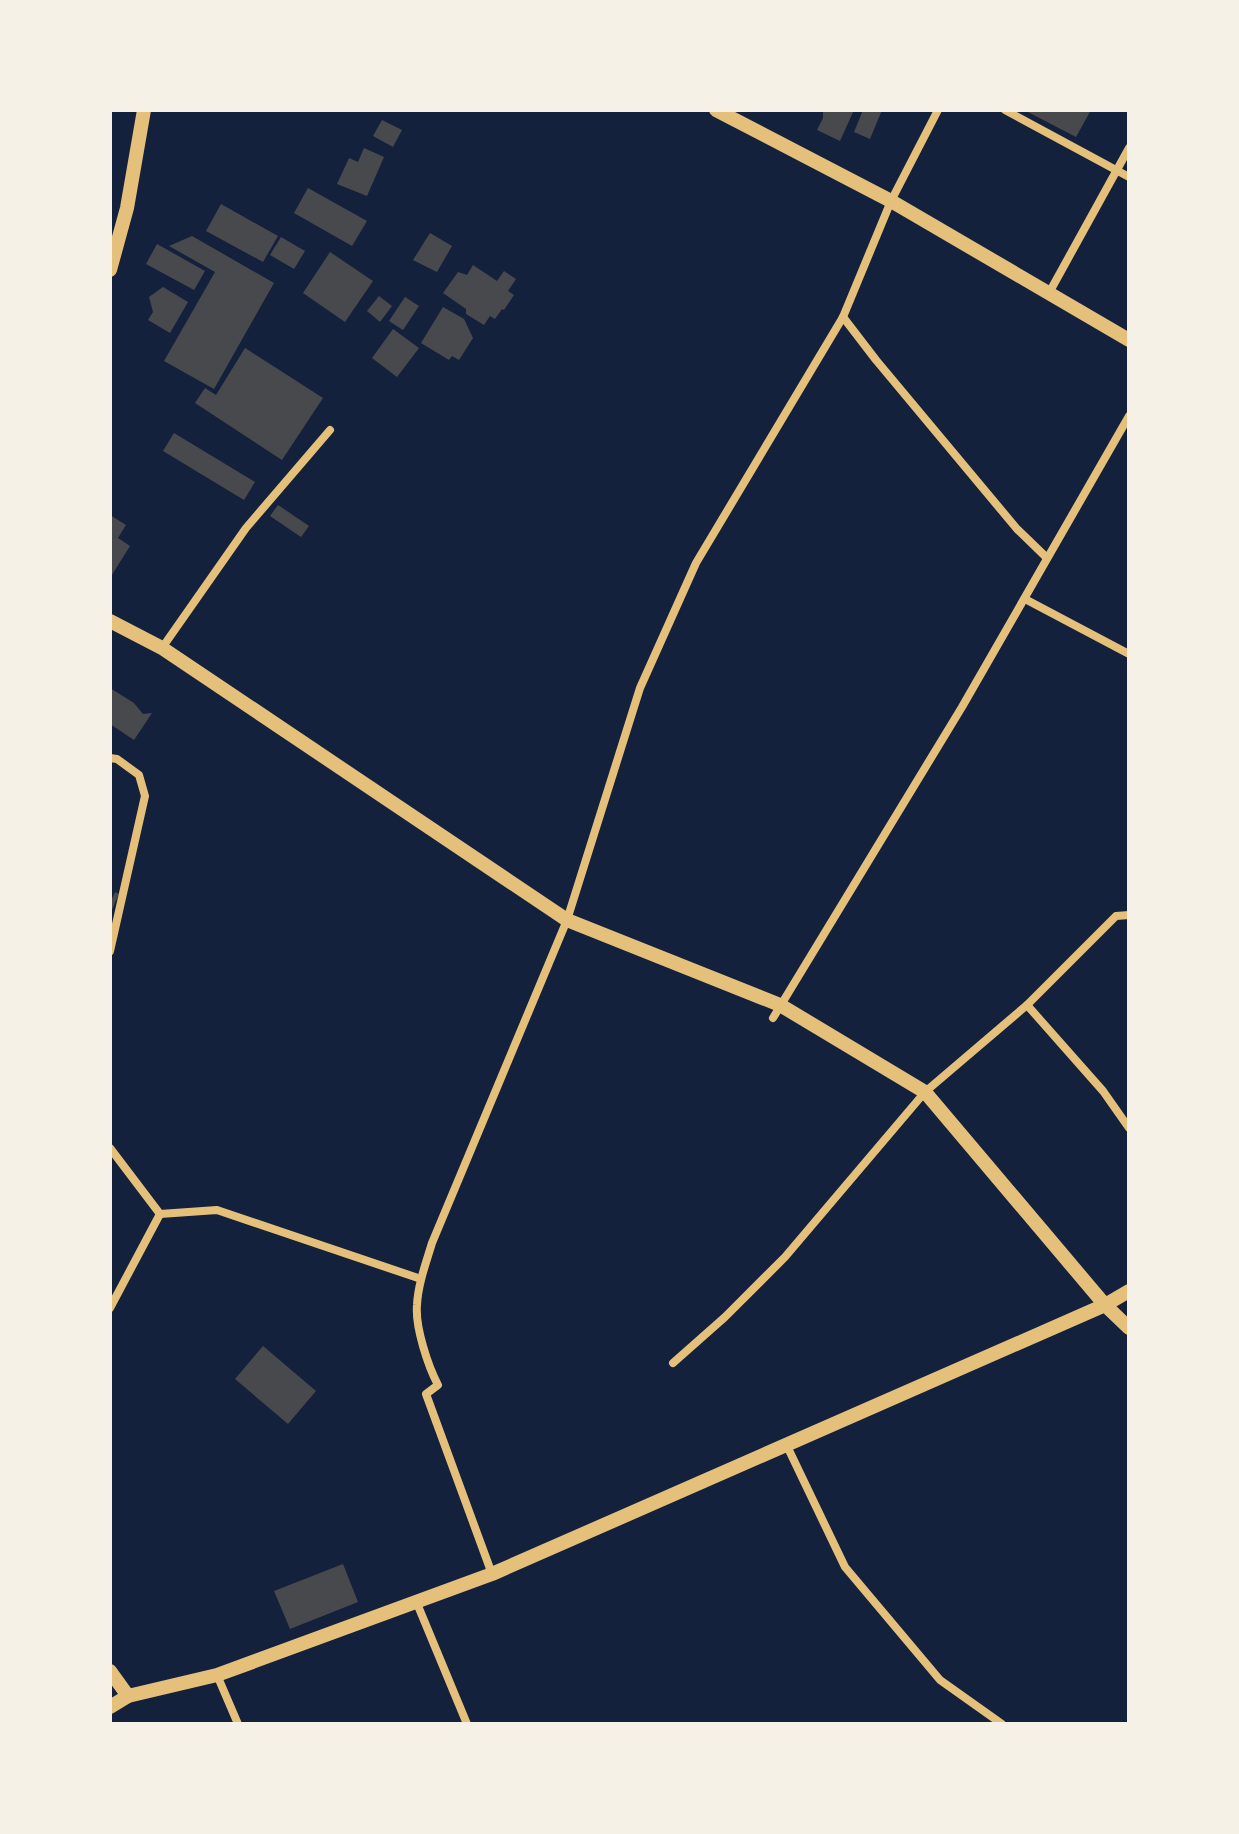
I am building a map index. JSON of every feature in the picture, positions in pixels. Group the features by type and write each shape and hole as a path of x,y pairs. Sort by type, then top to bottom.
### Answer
{"street":[{"path":"110,270 127,208 144,110"},
{"path":"716,110 891,201 1129,340"},
{"path":"492,1574 426,1394 438,1385 427,1364 416,1308 421,1279 432,1243 567,920 640,688 696,563 843,317 891,201 938,110"},
{"path":"1005,110 1129,177"},
{"path":"1049,293 1129,148"},
{"path":"843,317 1017,529 1047,558"},
{"path":"776,1012 962,707 1129,416"},
{"path":"162,648 246,528 330,430"},
{"path":"1025,599 1129,654"},
{"path":"110,621 162,648 567,920 776,1012 925,1092 1105,1305 1129,1328"},
{"path":"110,758 117,759 139,775 145,796 110,951"},
{"path":"673,1363 785,1257 925,1092 1027,1005 1116,916 1129,915"},
{"path":"1027,1005 1103,1091 1129,1128"},
{"path":"110,1148 160,1214"},
{"path":"160,1214 217,1210 421,1279"},
{"path":"110,1308 160,1214"},
{"path":"110,1707 128,1696 217,1675 492,1574 1105,1305 1129,1291"},
{"path":"787,1446 845,1567 940,1680 1002,1724"},
{"path":"416,1601 467,1724"},
{"path":"110,1671 128,1696"},
{"path":"217,1675 238,1724"}],"building":[{"path":"823,110 854,110 840,141 817,130"},
{"path":"863,110 882,110 870,139 854,132"},
{"path":"1024,110 1091,110 1076,137"},
{"path":"382,120 402,130 393,147 373,136"},
{"path":"364,148 384,157 367,196 337,184 349,158 358,162"},
{"path":"308,188 367,221 352,246 294,213"},
{"path":"221,204 278,236 263,262 206,231"},
{"path":"430,233 452,246 437,272 413,260"},
{"path":"192,236 274,283 214,389 164,361 215,272 169,246"},
{"path":"281,237 305,251 294,269 270,255"},
{"path":"157,244 205,271 194,290 146,264"},
{"path":"330,252 373,281 345,322 303,293"},
{"path":"473,265 497,281 504,271 516,279 508,291 514,295 504,310 495,319 490,316 484,325 466,314 466,309 443,293 458,272 467,275"},
{"path":"163,287 188,302 170,333 148,320 153,312 149,297"},
{"path":"379,296 392,306 380,322 367,311"},
{"path":"405,297 419,306 403,330 389,321"},
{"path":"443,307 464,319 473,338 459,360 452,356 449,360 421,343"},
{"path":"393,329 419,348 397,377 372,358"},
{"path":"245,348 323,398 282,460 195,403 205,388 216,395"},
{"path":"174,433 255,482 244,500 163,451"},
{"path":"278,505 309,526 301,537 270,516"},
{"path":"110,515 126,525 118,538 130,546 110,578"},
{"path":"110,688 134,703 143,714 152,713 134,740 110,724"},
{"path":"115,892 119,894 110,914 110,903"},
{"path":"263,1346 316,1391 288,1424 235,1379"},
{"path":"343,1564 358,1602 290,1629 274,1591"}]}
